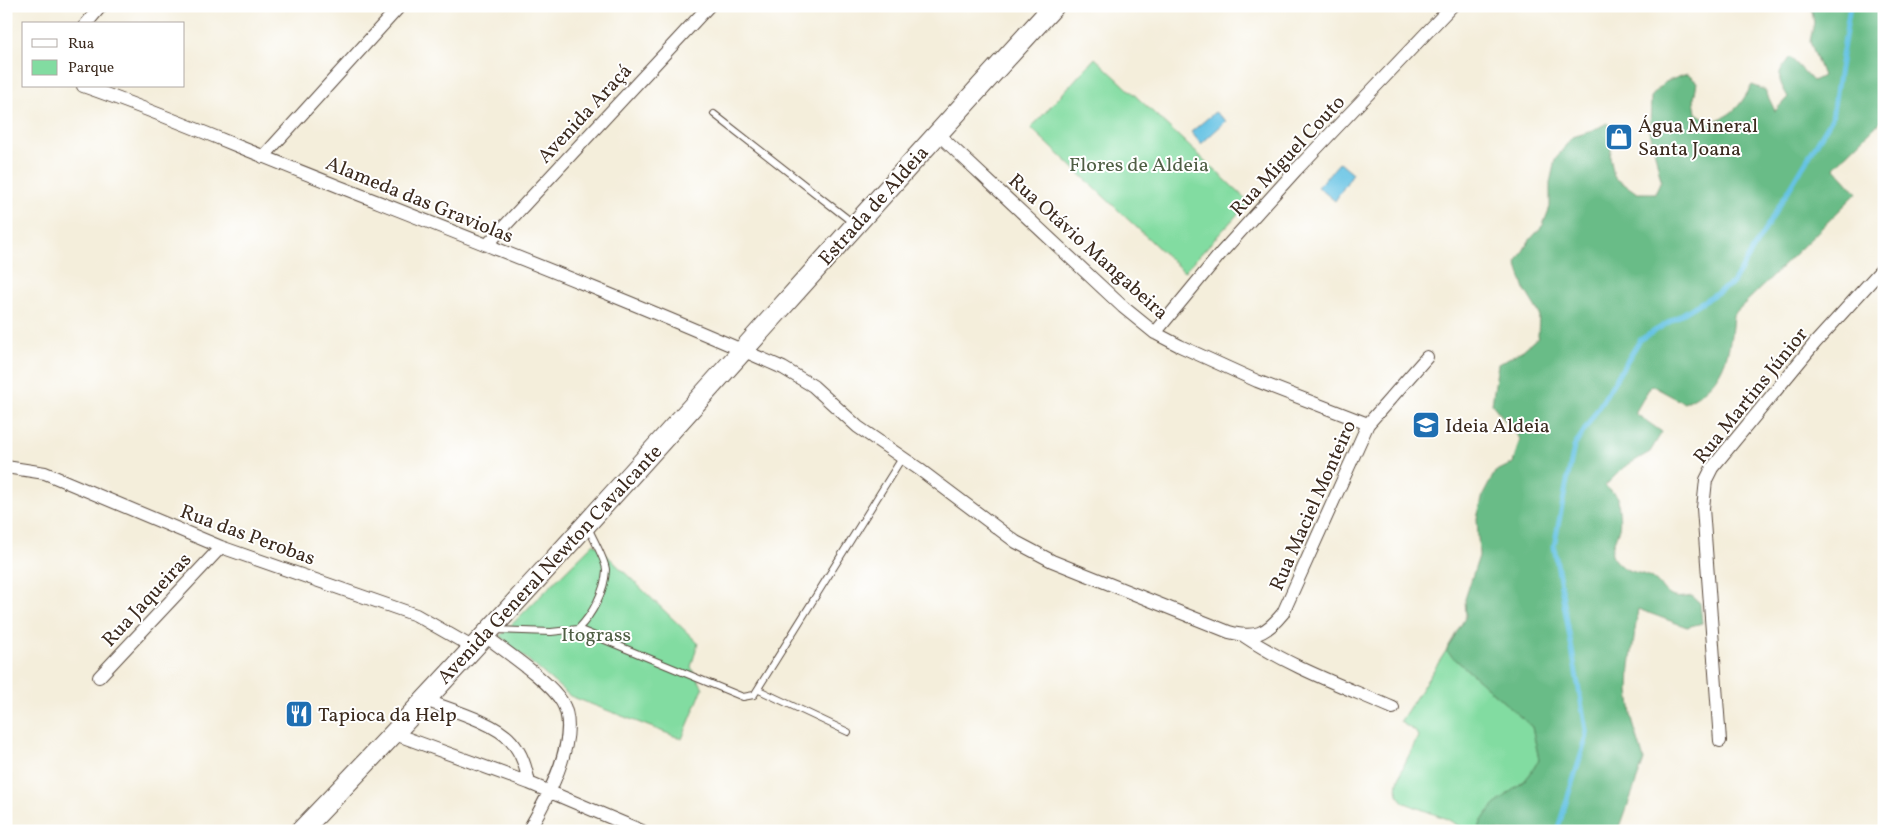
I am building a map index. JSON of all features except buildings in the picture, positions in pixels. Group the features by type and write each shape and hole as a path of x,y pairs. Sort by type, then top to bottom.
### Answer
{"main road":[{"name":"Estrada de Aldeia","path":"694,406 741,350 936,133 1054,6"},
{"name":"Avenida General Newton Cavalcante","path":"301,831 395,734 481,637 694,406"}],"street":[{"path":"88,22 101,6"},
{"path":"263,157 400,6"},
{"name":"Avenida Araçá","path":"487,245 709,6"},
{"name":"Rua Miguel Couto","path":"1154,333 1221,253 1296,170 1452,6"},
{"name":"Alameda das Graviolas","path":"89,88 156,112 263,157 487,245 741,350 799,376 835,404 858,427 1016,542 1035,552 1229,632 1244,636 1267,652 1293,665 1394,708"},
{"name":"Rua Otávio Mangabeira","path":"936,133 1154,333 1257,381 1368,424"},
{"name":"Rua Martins Júnior","path":"1720,741 1704,508 1706,480 1712,468 1815,344 1884,267"},
{"name":"Rua Maciel Monteiro","path":"1244,636 1255,636 1274,624 1290,599 1368,424 1427,357"},
{"name":"Rua das Perobas","path":"6,467 45,473 221,547 481,637 552,689 566,709 567,737 551,792 528,831"},
{"name":"Rua Jaqueiras","path":"99,677 221,547"},
{"path":"425,700 482,723 510,740 520,753 529,783"},
{"path":"395,734 529,783 642,831"}],"lane":[{"path":"714,114 856,224"},
{"path":"481,637 578,629 743,697 754,695 759,690 902,458"},
{"path":"578,629 589,618 600,594 606,569 586,523"},
{"path":"759,690 848,732"}],"green space":[{"path":"1811,6 1884,6 1882,120 1834,167 1857,193 1733,315 1727,356 1716,378 1697,396 1684,403 1651,385 1635,413 1662,432 1650,452 1624,467 1605,486 1618,497 1620,524 1612,550 1614,559 1627,570 1650,577 1673,597 1692,596 1700,603 1702,623 1687,627 1638,609 1630,666 1629,691 1633,723 1644,760 1620,827 1617,831 1479,831 1480,824 1490,810 1526,779 1539,759 1532,727 1446,651 1466,616 1465,599 1479,556 1477,518 1483,495 1495,472 1513,463 1520,439 1492,404 1498,364 1523,350 1538,337 1539,313 1525,290 1516,263 1529,241 1543,225 1550,207 1550,183 1555,160 1572,137 1590,132 1607,123 1615,129 1610,156 1614,177 1637,193 1655,193 1661,180 1650,131 1651,97 1665,82 1687,74 1697,82 1694,99 1696,113 1710,122 1725,116 1736,108 1752,85 1765,90 1775,111 1788,97 1780,80 1780,72 1790,57 1813,81 1823,76 1810,41 1814,23"},
{"name":"Flores de Aldeia","path":"1095,58 1249,202 1184,272 1031,128"},
{"name":"Itograss","path":"594,543 698,643 691,667 703,688 682,739 570,696 500,636"},
{"path":"1446,651 1532,727 1539,759 1526,779 1490,810 1480,824 1479,831 1468,831 1447,819 1405,803 1399,797 1397,790 1401,771 1418,736 1415,731 1400,722"}],"water":[{"path":"1215,112 1226,121 1201,144 1191,132"},
{"path":"1340,162 1353,173 1335,201 1318,187"}],"waterway":[{"path":"1557,831 1587,736 1554,546 1574,447 1640,340 1733,283 1832,118 1850,6"}],"place":[{"name":"Água Mineral Santa Joana","path":"1619,137"},
{"name":"Ideia Aldeia","path":"1426,425"},
{"name":"Tapioca da Help","path":"299,714"}]}
